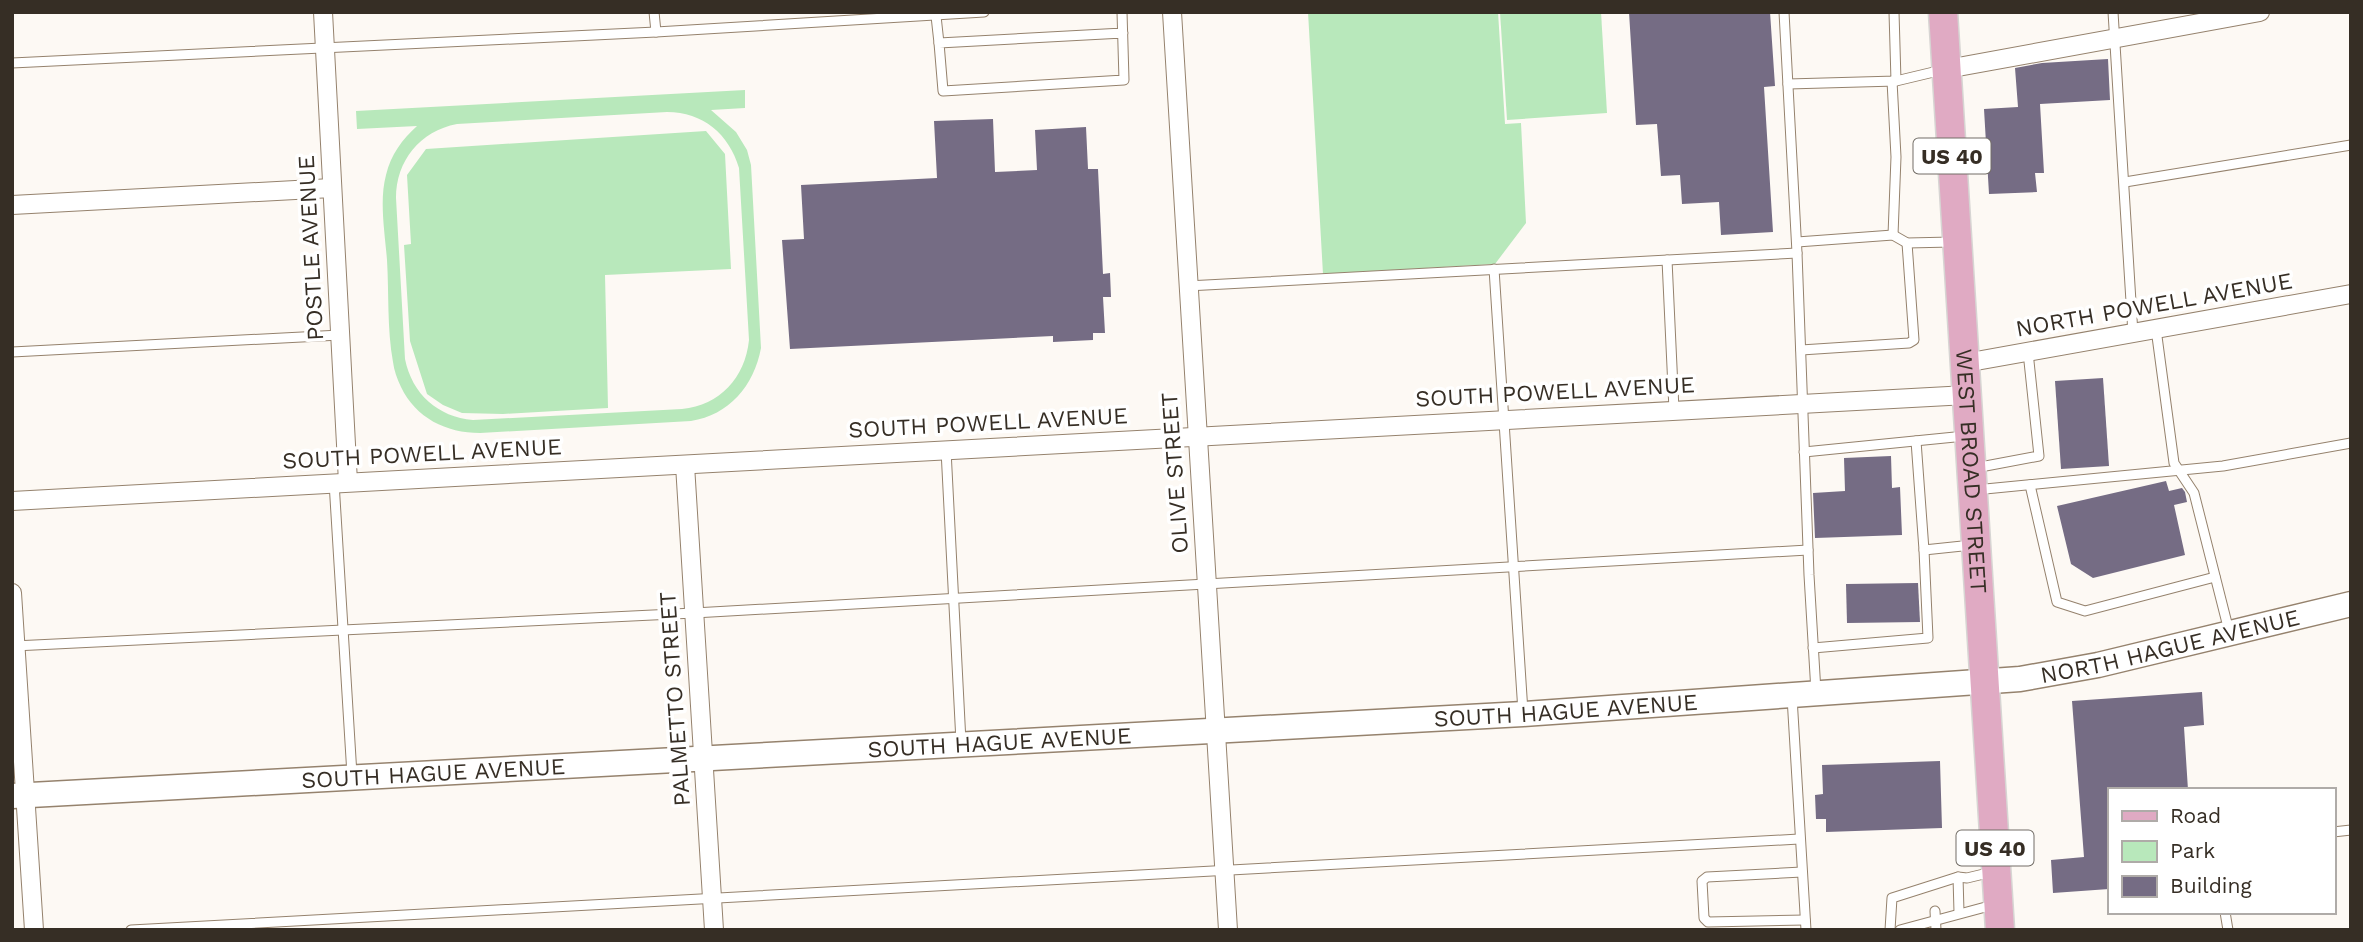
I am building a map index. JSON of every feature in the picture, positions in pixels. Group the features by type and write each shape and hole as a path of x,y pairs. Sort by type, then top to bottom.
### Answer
{"main road":[{"name":"WEST BROAD STREET","path":"1943,12 2000,917"},
{"name":"NORTH HAGUE AVENUE","path":"1986,682 2020,680 2098,665 2351,604"},
{"name":"SOUTH HAGUE AVENUE","path":"19,795 1523,714 1986,682"}],"street":[{"name":"POSTLE AVENUE","path":"323,12 340,335 341,482"},
{"name":"OLIVE STREET","path":"1172,12 1228,930"},
{"path":"1947,69 2260,12"},
{"path":"12,205 332,188"},
{"name":"NORTH POWELL AVENUE","path":"1965,363 2351,295"},
{"name":"SOUTH POWELL AVENUE","path":"12,501 1968,395"},
{"name":"PALMETTO STREET","path":"685,465 714,930"},
{"path":"12,593 19,795 34,930"}],"lane":[{"path":"654,12 656,32"},
{"path":"12,63 656,32 984,12"},
{"path":"936,16 943,90 1124,80 1122,12"},
{"path":"1784,12 1797,242 1813,648 1804,695 1800,839 1802,872 1805,925 1708,922 1704,918 1702,881 1707,877 1802,872"},
{"path":"1893,235 1896,157 1894,12"},
{"path":"2113,12 2133,334"},
{"path":"939,43 1123,33"},
{"path":"1788,84 1894,80 1947,69"},
{"path":"2125,182 2351,145"},
{"path":"1797,242 1893,235 1907,243 1958,242"},
{"path":"1801,350 1909,343 1914,340 1907,243"},
{"path":"1187,286 1797,253"},
{"path":"1667,260 1674,410"},
{"path":"1494,269 1506,419 1523,714"},
{"path":"2156,329 2174,463 2194,493 2229,632"},
{"path":"12,352 340,335"},
{"path":"1973,480 2039,456 2028,352"},
{"path":"1804,452 1970,436"},
{"path":"1813,648 1928,638 1916,441"},
{"path":"1973,480 2031,485 2179,471 2223,466 2351,443"},
{"path":"946,450 961,744"},
{"path":"341,482 342,630 352,777"},
{"path":"2031,485 2057,602 2085,611 2216,577"},
{"path":"1924,550 1977,544"},
{"path":"14,646 694,613 1808,550"},
{"path":"131,930 1800,839"},
{"path":"1890,930 1892,898 1914,894 1958,877 1967,878 1997,871"},
{"path":"1958,877 1959,912"},
{"path":"1909,926 1936,915 1959,912 2000,917"},
{"path":"1936,915 1936,930"}],"green space":[{"path":"1308,12 1498,12 1505,124 1521,123 1526,223 1495,264 1323,274"},
{"path":"1500,12 1601,12 1607,113 1507,120"},
{"path":"745,90 745,108 711,110 736,132 747,150 751,165 761,348 758,362 746,386 728,405 717,412 691,421 480,433 455,430 433,422 407,398 398,381 390,337 384,185 394,154 417,126 357,129 356,111","holes":["680,113 713,127 729,145 739,168 749,340 742,366 728,387 708,402 682,409 473,420 449,414 428,402 408,372 405,359 396,198 400,172 413,150 432,133 457,124"]},
{"path":"706,131 725,154 731,269 605,275 608,408 503,414 462,413 427,394 410,341 404,245 411,244 407,175 426,149"}],"building":[{"path":"1629,12 1770,12 1775,86 1764,87 1773,232 1721,235 1719,202 1682,204 1680,175 1661,176 1657,124 1636,125"},
{"path":"2108,59 2110,100 2040,104 2044,173 2035,173 2037,192 1989,194 1984,109 2018,107 2015,68 2042,63"},
{"path":"993,119 995,172 1037,170 1035,130 1086,127 1088,169 1098,169 1103,274 1110,273 1111,297 1103,297 1105,333 1093,333 1093,340 1053,342 1053,336 790,349 782,240 804,239 801,185 937,178 934,121"},
{"path":"2103,378 2109,466 2061,469 2055,381"},
{"path":"1891,456 1892,488 1900,487 1902,535 1815,538 1813,493 1845,491 1844,458"},
{"path":"2166,481 2169,491 2182,488 2185,492 2187,502 2174,505 2185,555 2093,578 2071,564 2057,506"},
{"path":"1918,583 1920,622 1847,623 1846,584"},
{"path":"2202,692 2204,725 2184,727 2188,788 2108,788 2108,889 2053,893 2051,860 2084,857 2072,701"},
{"path":"1940,761 1942,828 1826,832 1826,819 1816,819 1815,795 1823,794 1822,765"}]}
